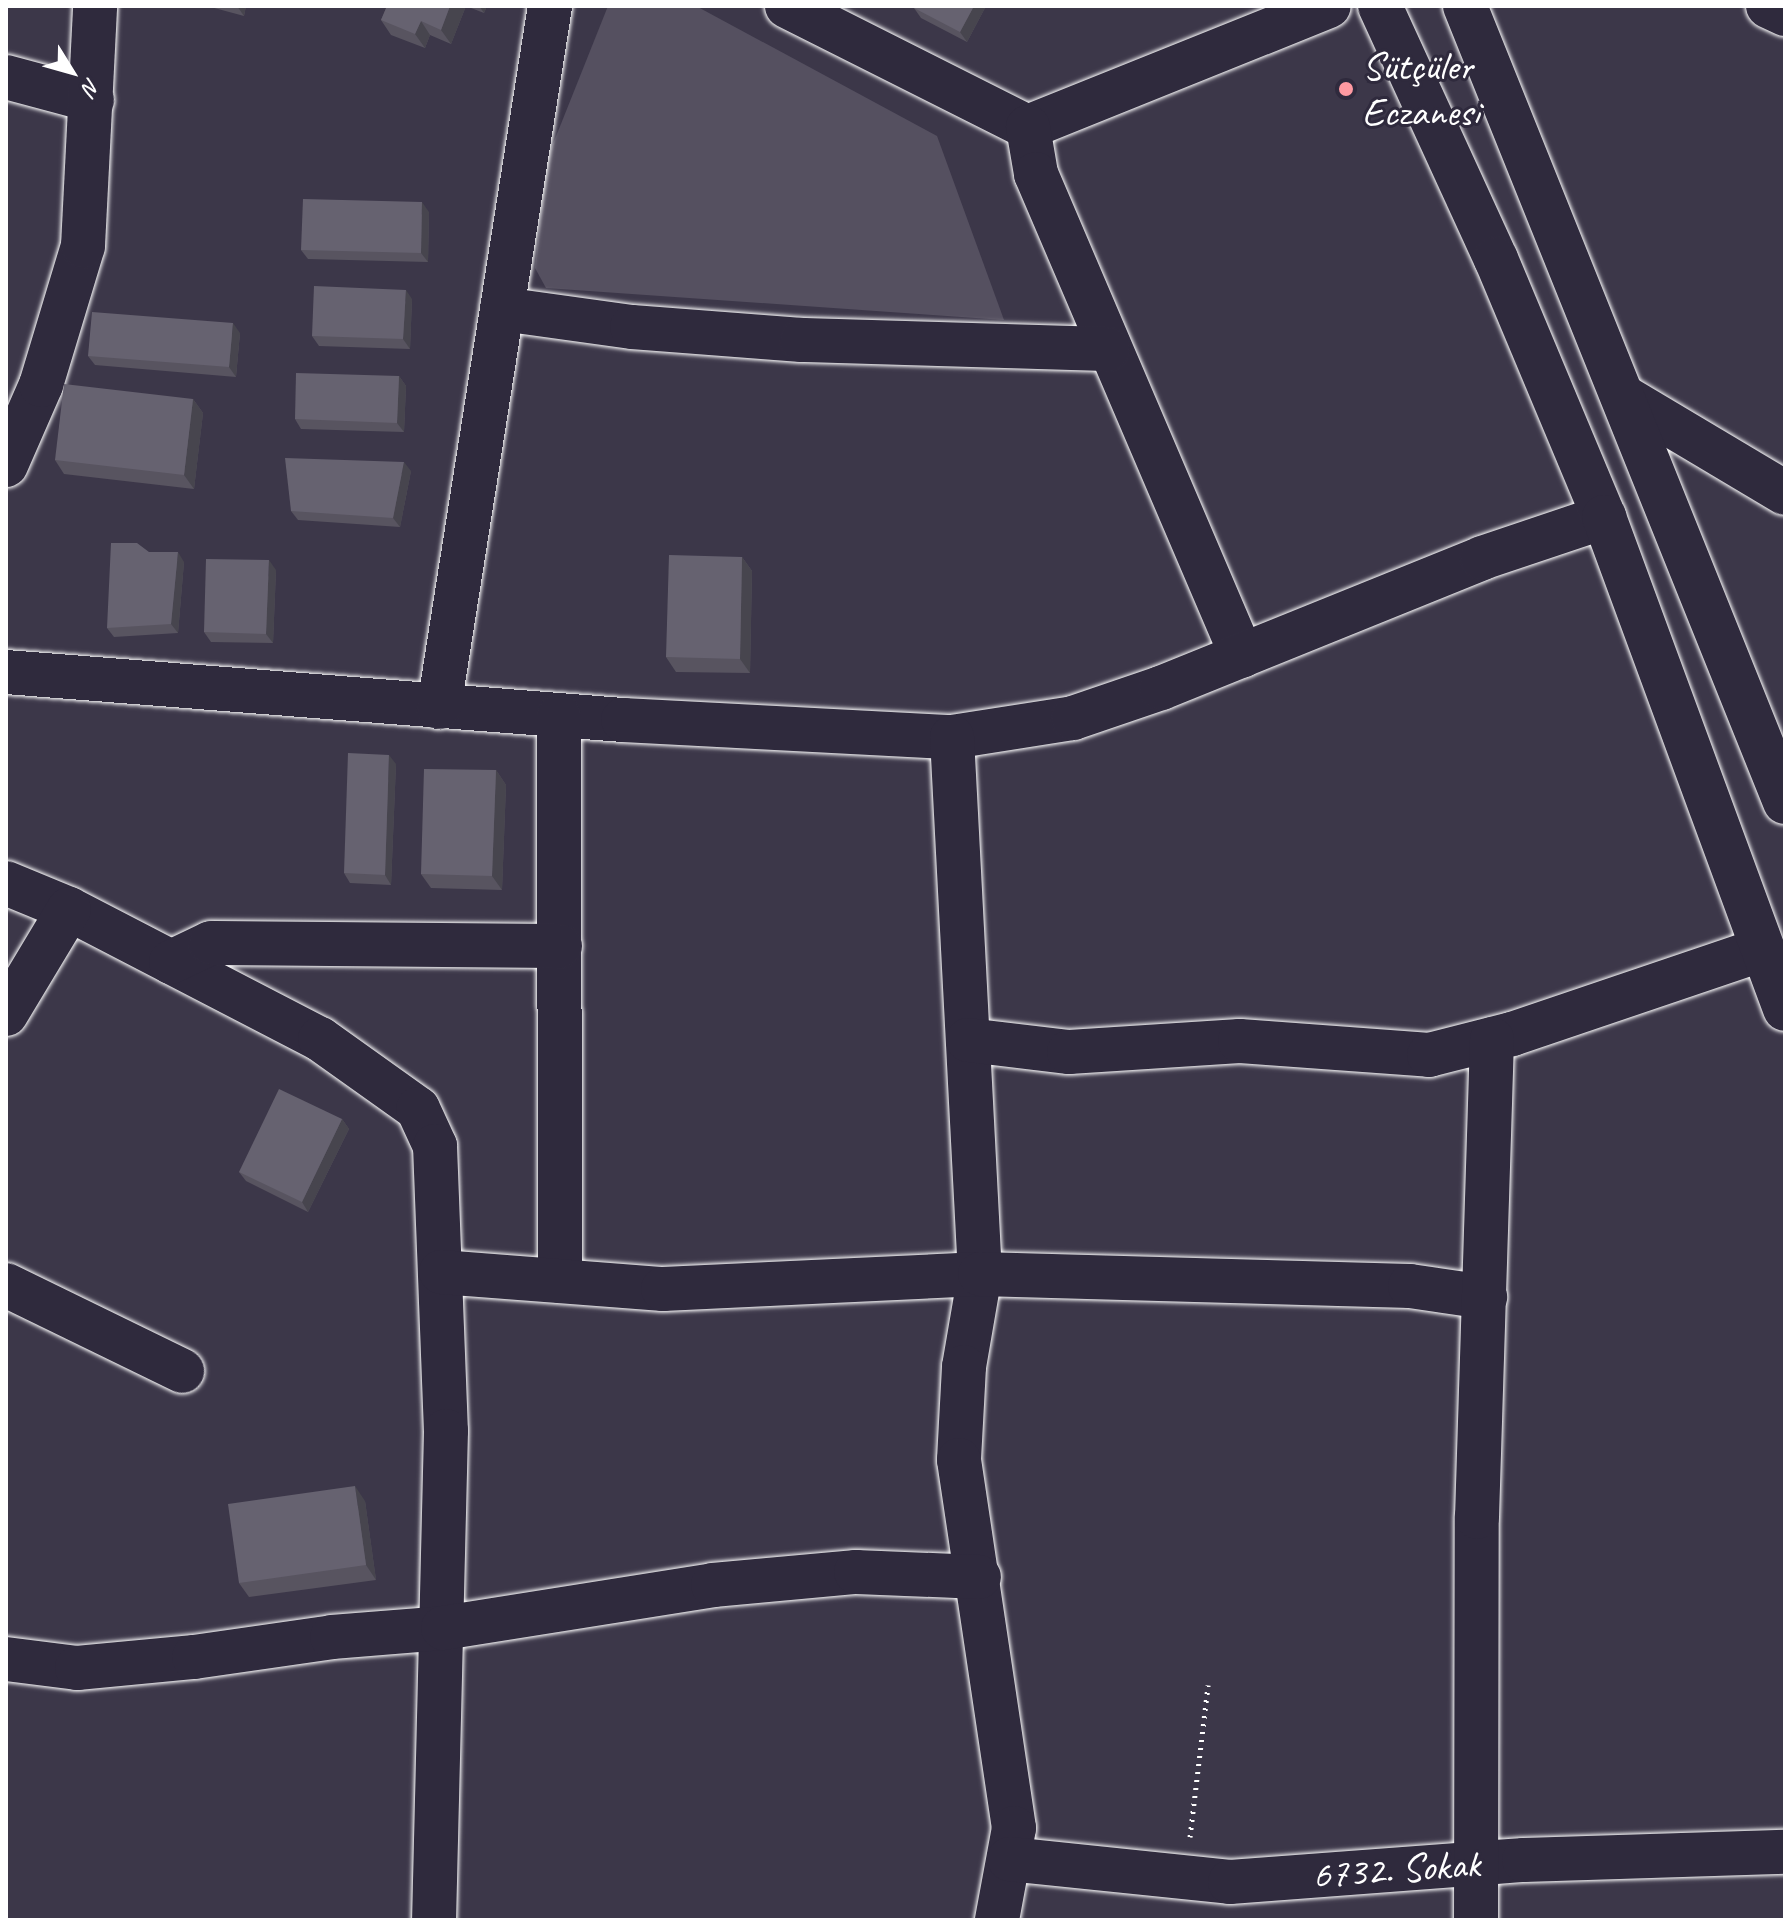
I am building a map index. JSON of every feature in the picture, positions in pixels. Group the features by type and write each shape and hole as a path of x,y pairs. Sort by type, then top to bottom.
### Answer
{"street":[{"path":"6,465 50,358 83,246 95,6"},
{"path":"439,707 550,6"},
{"path":"787,6 1028,127 1329,6"},
{"path":"1380,6 1496,259 1604,517 1760,950 1785,1009"},
{"path":"1465,6 1785,802"},
{"path":"1768,6 1785,14"},
{"path":"6,77 92,100"},
{"path":"1028,127 1036,174 1108,349 1242,656"},
{"path":"502,309 632,327 802,340 1108,349"},
{"path":"1624,397 1785,493"},
{"path":"6,672 559,716 952,737 1073,718 1242,656 1482,558 1604,517"},
{"path":"559,716 560,1281"},
{"path":"952,737 980,1274 964,1367 959,1460 979,1577 1014,1828 997,1920"},
{"path":"6,883 69,909 320,1039 418,1109 435,1146 446,1431 434,1920"},
{"path":"6,1014 69,909"},
{"path":"171,962 211,943 560,946"},
{"path":"968,1040 1069,1052 1240,1041 1429,1055 1492,1039 1760,950"},
{"path":"1476,1920 1473,1863 1492,1039"},
{"path":"441,1272 663,1289 980,1274 1410,1286 1485,1297"},
{"path":"6,1285 182,1371"},
{"path":"6,1659 77,1668 443,1628 713,1585 856,1572 979,1577"},
{"name":"6732. Sokak","path":"1009,1859 1230,1882 1473,1863 1785,1852"}],"path":[{"path":"1186,1877 1208,1685"}],"shaded area":[{"path":"608,6 696,6 937,136 1004,320 546,288 535,268 547,159"}],"building":[{"path":"387,6 450,6 441,30 421,21 415,34 381,20"},
{"path":"915,6 974,6 960,32"},
{"path":"303,199 422,202 421,253 301,250"},
{"path":"314,286 406,290 403,339 312,336"},
{"path":"92,312 233,323 229,367 88,356"},
{"path":"296,373 399,376 397,423 295,419"},
{"path":"64,384 193,399 184,475 55,460"},
{"path":"285,458 404,462 393,518 291,511"},
{"path":"111,543 137,543 149,552 178,552 171,624 107,628"},
{"path":"669,555 742,557 740,659 666,657"},
{"path":"206,559 269,560 266,634 204,632"},
{"path":"348,753 389,755 385,875 344,873"},
{"path":"424,769 496,770 492,876 421,874"},
{"path":"279,1089 342,1119 302,1202 239,1172"},
{"path":"355,1486 366,1565 239,1583 228,1504"}],"place":[{"name":"Sütçüler Eczanesi","path":"1346,89"}]}
